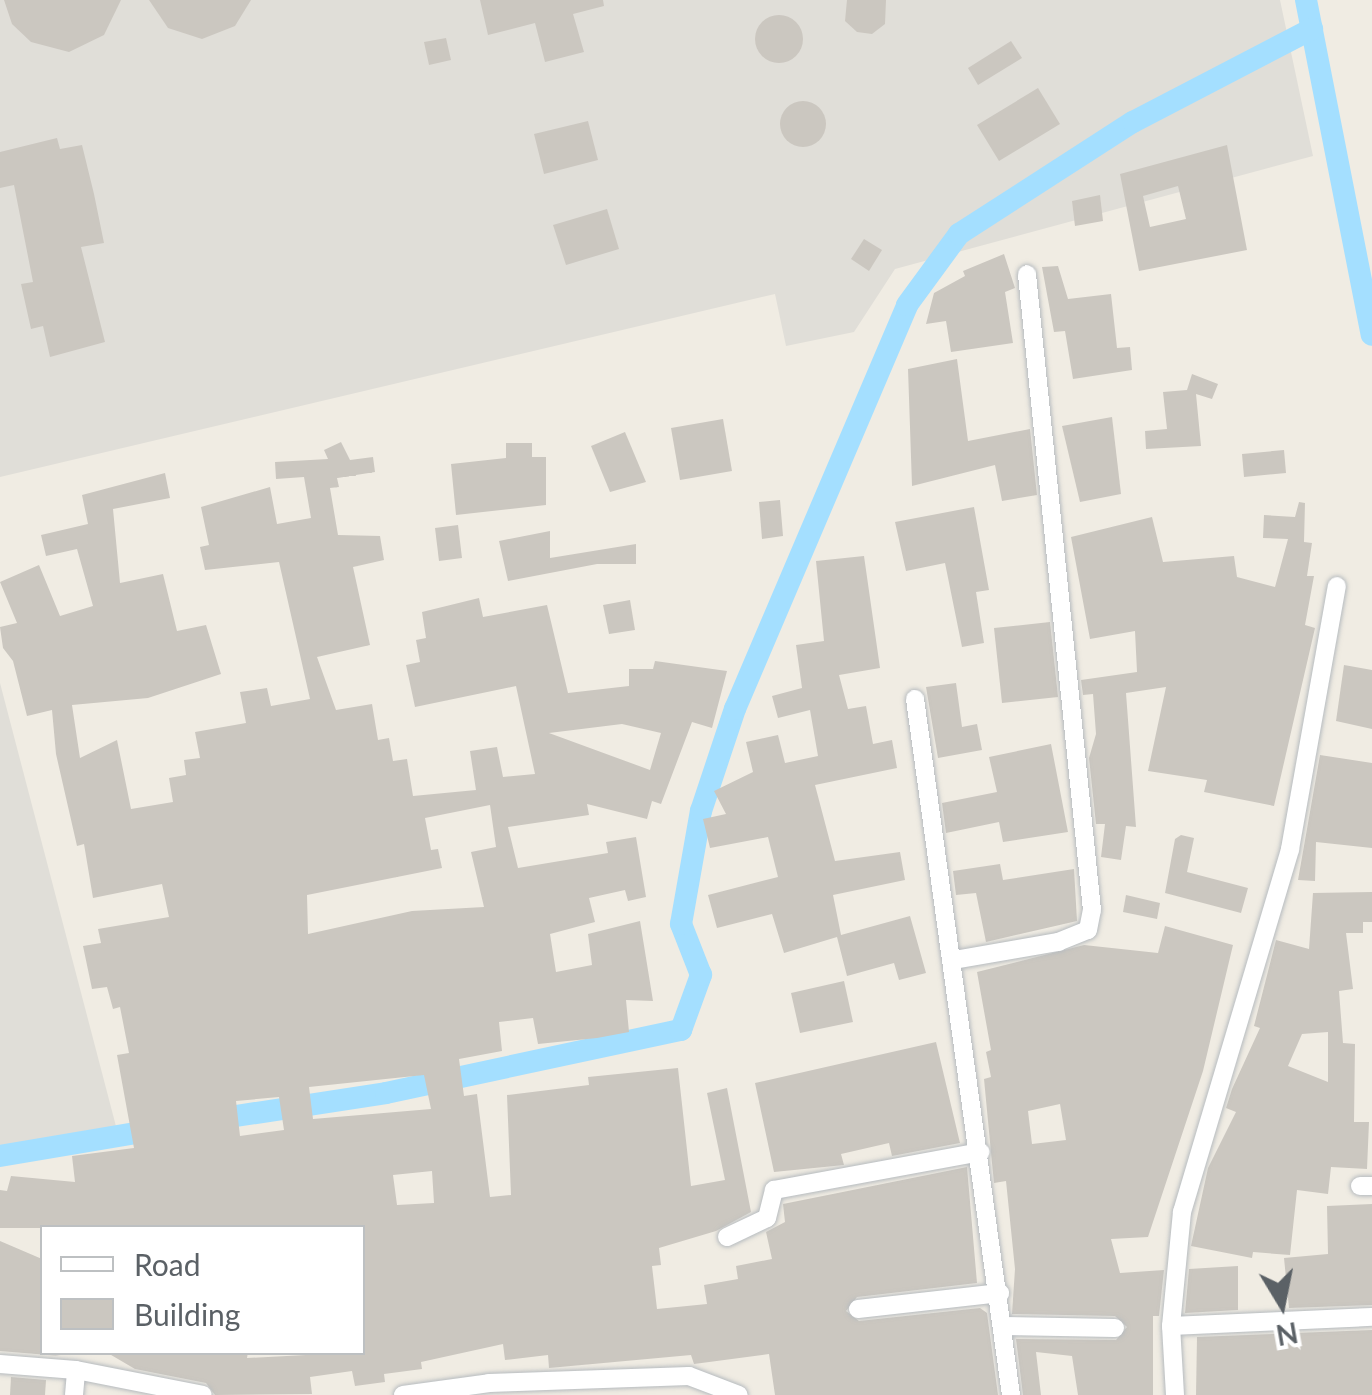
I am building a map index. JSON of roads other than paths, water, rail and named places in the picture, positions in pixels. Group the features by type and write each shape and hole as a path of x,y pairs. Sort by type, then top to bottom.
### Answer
{"street":[{"path":"954,960 1058,942 1088,930 1092,910 1028,274"},
{"path":"1175,1395 1171,1326 1182,1212 1290,849 1337,586"},
{"path":"914,699 982,1152 1012,1395"},
{"path":"727,1238 770,1216 774,1190 982,1152"},
{"path":"858,1309 1000,1293"},
{"path":"1171,1326 1372,1317"},
{"path":"1005,1326 1115,1328"},
{"path":"0,1364 76,1370 203,1395"},
{"path":"74,1395 76,1370"},
{"path":"403,1395 489,1383 689,1376 739,1395"}],"waterway":[{"path":"1306,0 1372,335"},
{"path":"210,1120 386,1093 681,1030 701,975 681,924 701,811 735,709 907,305 959,234 1133,122 1312,29"},
{"path":"0,1156 159,1129"}]}
